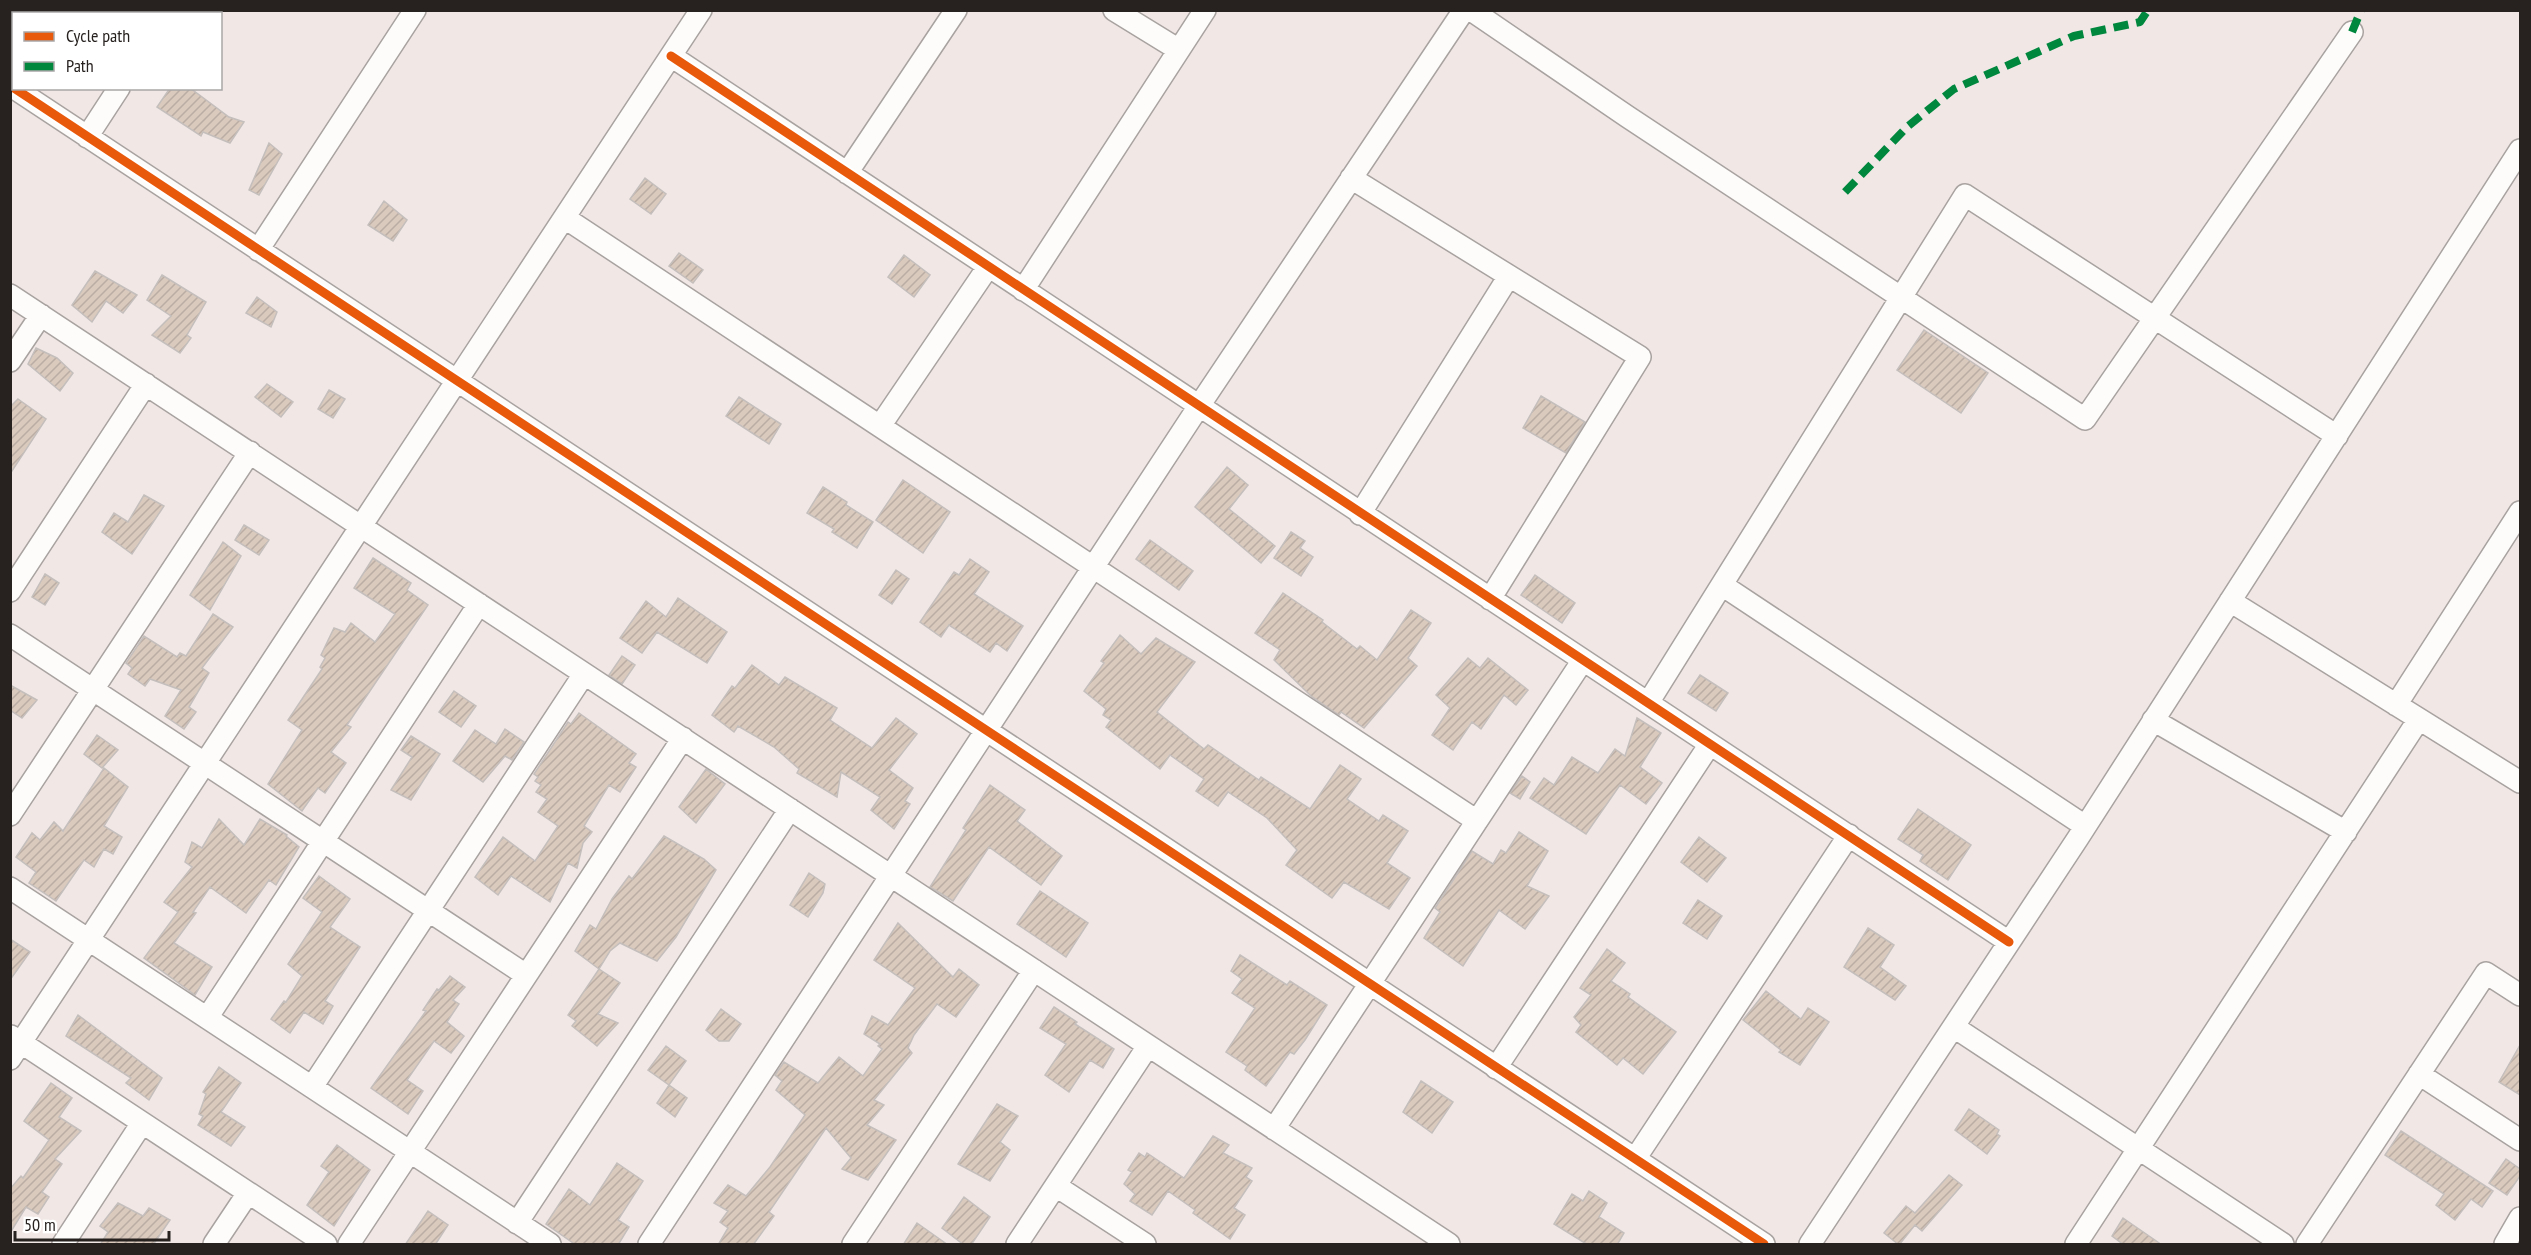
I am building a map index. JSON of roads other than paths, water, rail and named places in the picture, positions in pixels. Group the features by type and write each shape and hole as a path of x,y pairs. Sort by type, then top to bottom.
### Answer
{"street":[{"path":"258,250 415,10"},
{"path":"326,1245 142,1124 14,1046 89,940 701,10"},
{"path":"847,173 956,10"},
{"path":"1114,10 1179,51"},
{"path":"1023,290 1205,10"},
{"path":"648,1245 1199,406 1464,10"},
{"path":"1471,10 1628,117 2085,419 2352,32"},
{"path":"671,56 2009,942"},
{"path":"16,90 1764,1245"},
{"path":"87,137 118,90"},
{"path":"1810,1245 2085,826 2520,150"},
{"path":"1352,178 1640,357 1490,599"},
{"path":"1648,703 1965,195 2337,436"},
{"path":"565,218 1477,821"},
{"path":"880,426 988,267"},
{"path":"1360,514 1509,276"},
{"path":"10,295 1449,1245"},
{"path":"10,361 41,315"},
{"path":"10,591 146,384"},
{"path":"10,815 250,452"},
{"path":"2396,705 2520,512"},
{"path":"1722,585 2085,826"},
{"path":"2230,601 2520,782"},
{"path":"207,1018 479,604"},
{"path":"10,635 526,975"},
{"path":"1274,1129 1583,660"},
{"path":"312,1087 585,674"},
{"path":"2076,1245 2419,719"},
{"path":"2153,720 2346,832"},
{"path":"349,1245 683,738"},
{"path":"1496,1068 1710,744"},
{"path":"517,1223 790,809"},
{"path":"1635,1159 1849,836"},
{"path":"10,888 550,1245"},
{"path":"853,1245 1034,970"},
{"path":"2307,1245 2486,973 2520,994"},
{"path":"1954,1027 2283,1245"},
{"path":"1017,1245 1148,1046"},
{"path":"2419,1074 2520,1140"},
{"path":"63,1245 142,1124"},
{"path":"1056,1186 1144,1245"},
{"path":"214,1245 248,1193"},
{"path":"2505,1245 2520,1218"}]}
